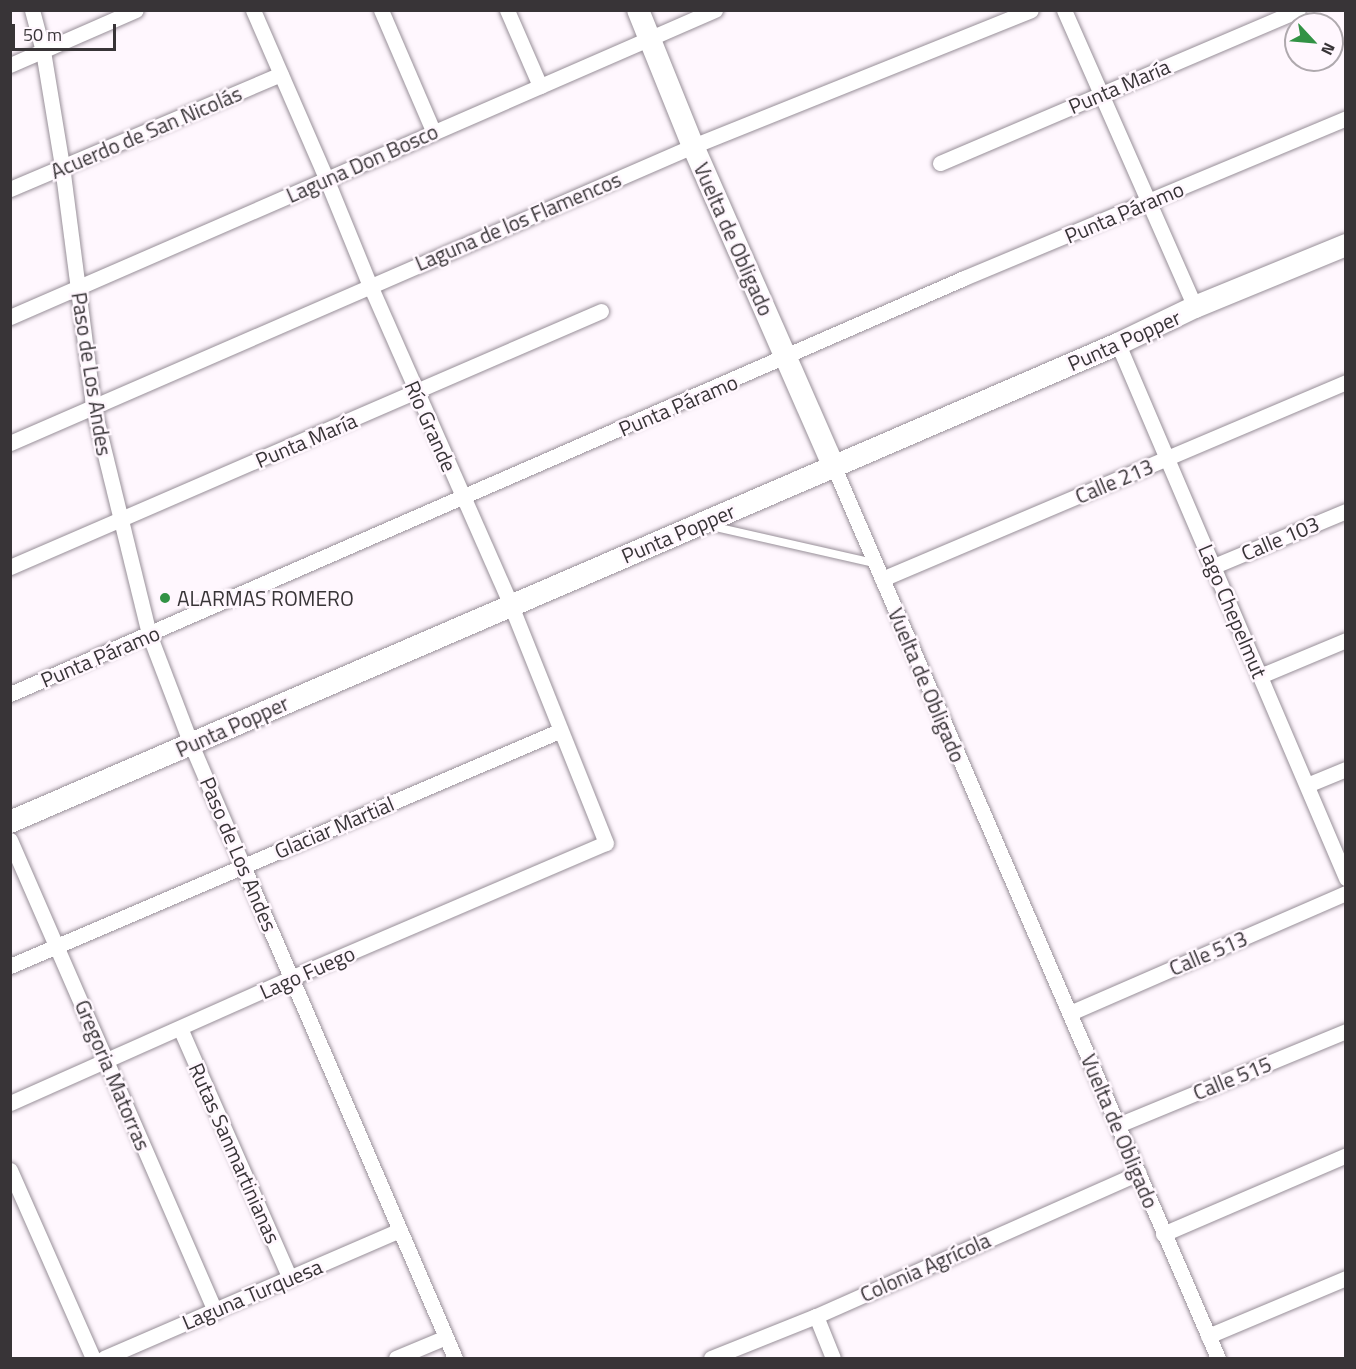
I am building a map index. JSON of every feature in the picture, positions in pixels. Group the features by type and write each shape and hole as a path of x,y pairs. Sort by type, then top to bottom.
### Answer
{"street":[{"name":"Paso de Los Andes","path":"32,10 43,51 62,166 93,406 119,520 150,634 191,744 455,1359"},
{"path":"10,65 136,10"},
{"name":"Río Grande","path":"253,10 370,286 511,605 606,843"},
{"path":"381,10 434,132"},
{"path":"507,10 540,86"},
{"name":"Vuelta de Obligado","path":"638,10 693,146 876,563 1026,919 1070,1012 1218,1359"},
{"name":"Laguna Don Bosco","path":"10,317 715,10"},
{"name":"Laguna de los Flamencos","path":"10,443 693,146 1031,10"},
{"path":"1064,10 1195,307"},
{"name":"Punta María","path":"940,163 1298,10"},
{"name":"Acuerdo de San Nicolás","path":"10,189 281,74"},
{"name":"Punta Páramo","path":"10,694 786,358 964,278 1346,118"},
{"name":"Punta Popper","path":"10,822 1118,344 1195,307 1346,245"},
{"name":"Punta María","path":"10,567 601,310"},
{"name":"Lago Chepelmut","path":"1118,344 1346,878"},
{"name":"Calle 213","path":"882,579 1346,382"},
{"name":"Calle 103","path":"1214,566 1346,511"},
{"path":"1260,676 1346,640"},
{"name":"Glaciar Martial","path":"10,966 559,730"},
{"path":"1306,785 1346,769"},
{"name":"Gregoria Matorras","path":"10,840 215,1311"},
{"name":"Lago Fuego","path":"10,1103 606,843"},
{"name":"Calle 513","path":"1070,1012 1346,893"},
{"name":"Rutas Sanmartinianas","path":"180,1028 290,1278"},
{"name":"Calle 515","path":"1118,1125 1346,1031"},
{"path":"1163,1234 1346,1155"},
{"path":"10,1170 93,1359"},
{"name":"Colonia Agrícola","path":"711,1359 816,1316 1139,1173"},
{"name":"Laguna Turquesa","path":"104,1359 400,1230"},
{"path":"1208,1336 1346,1278"},
{"path":"816,1316 833,1359"},
{"path":"396,1359 446,1337"}],"lane":[{"path":"700,523 876,563"}],"place":[{"name":"ALARMAS ROMERO","path":"165,598"}]}
